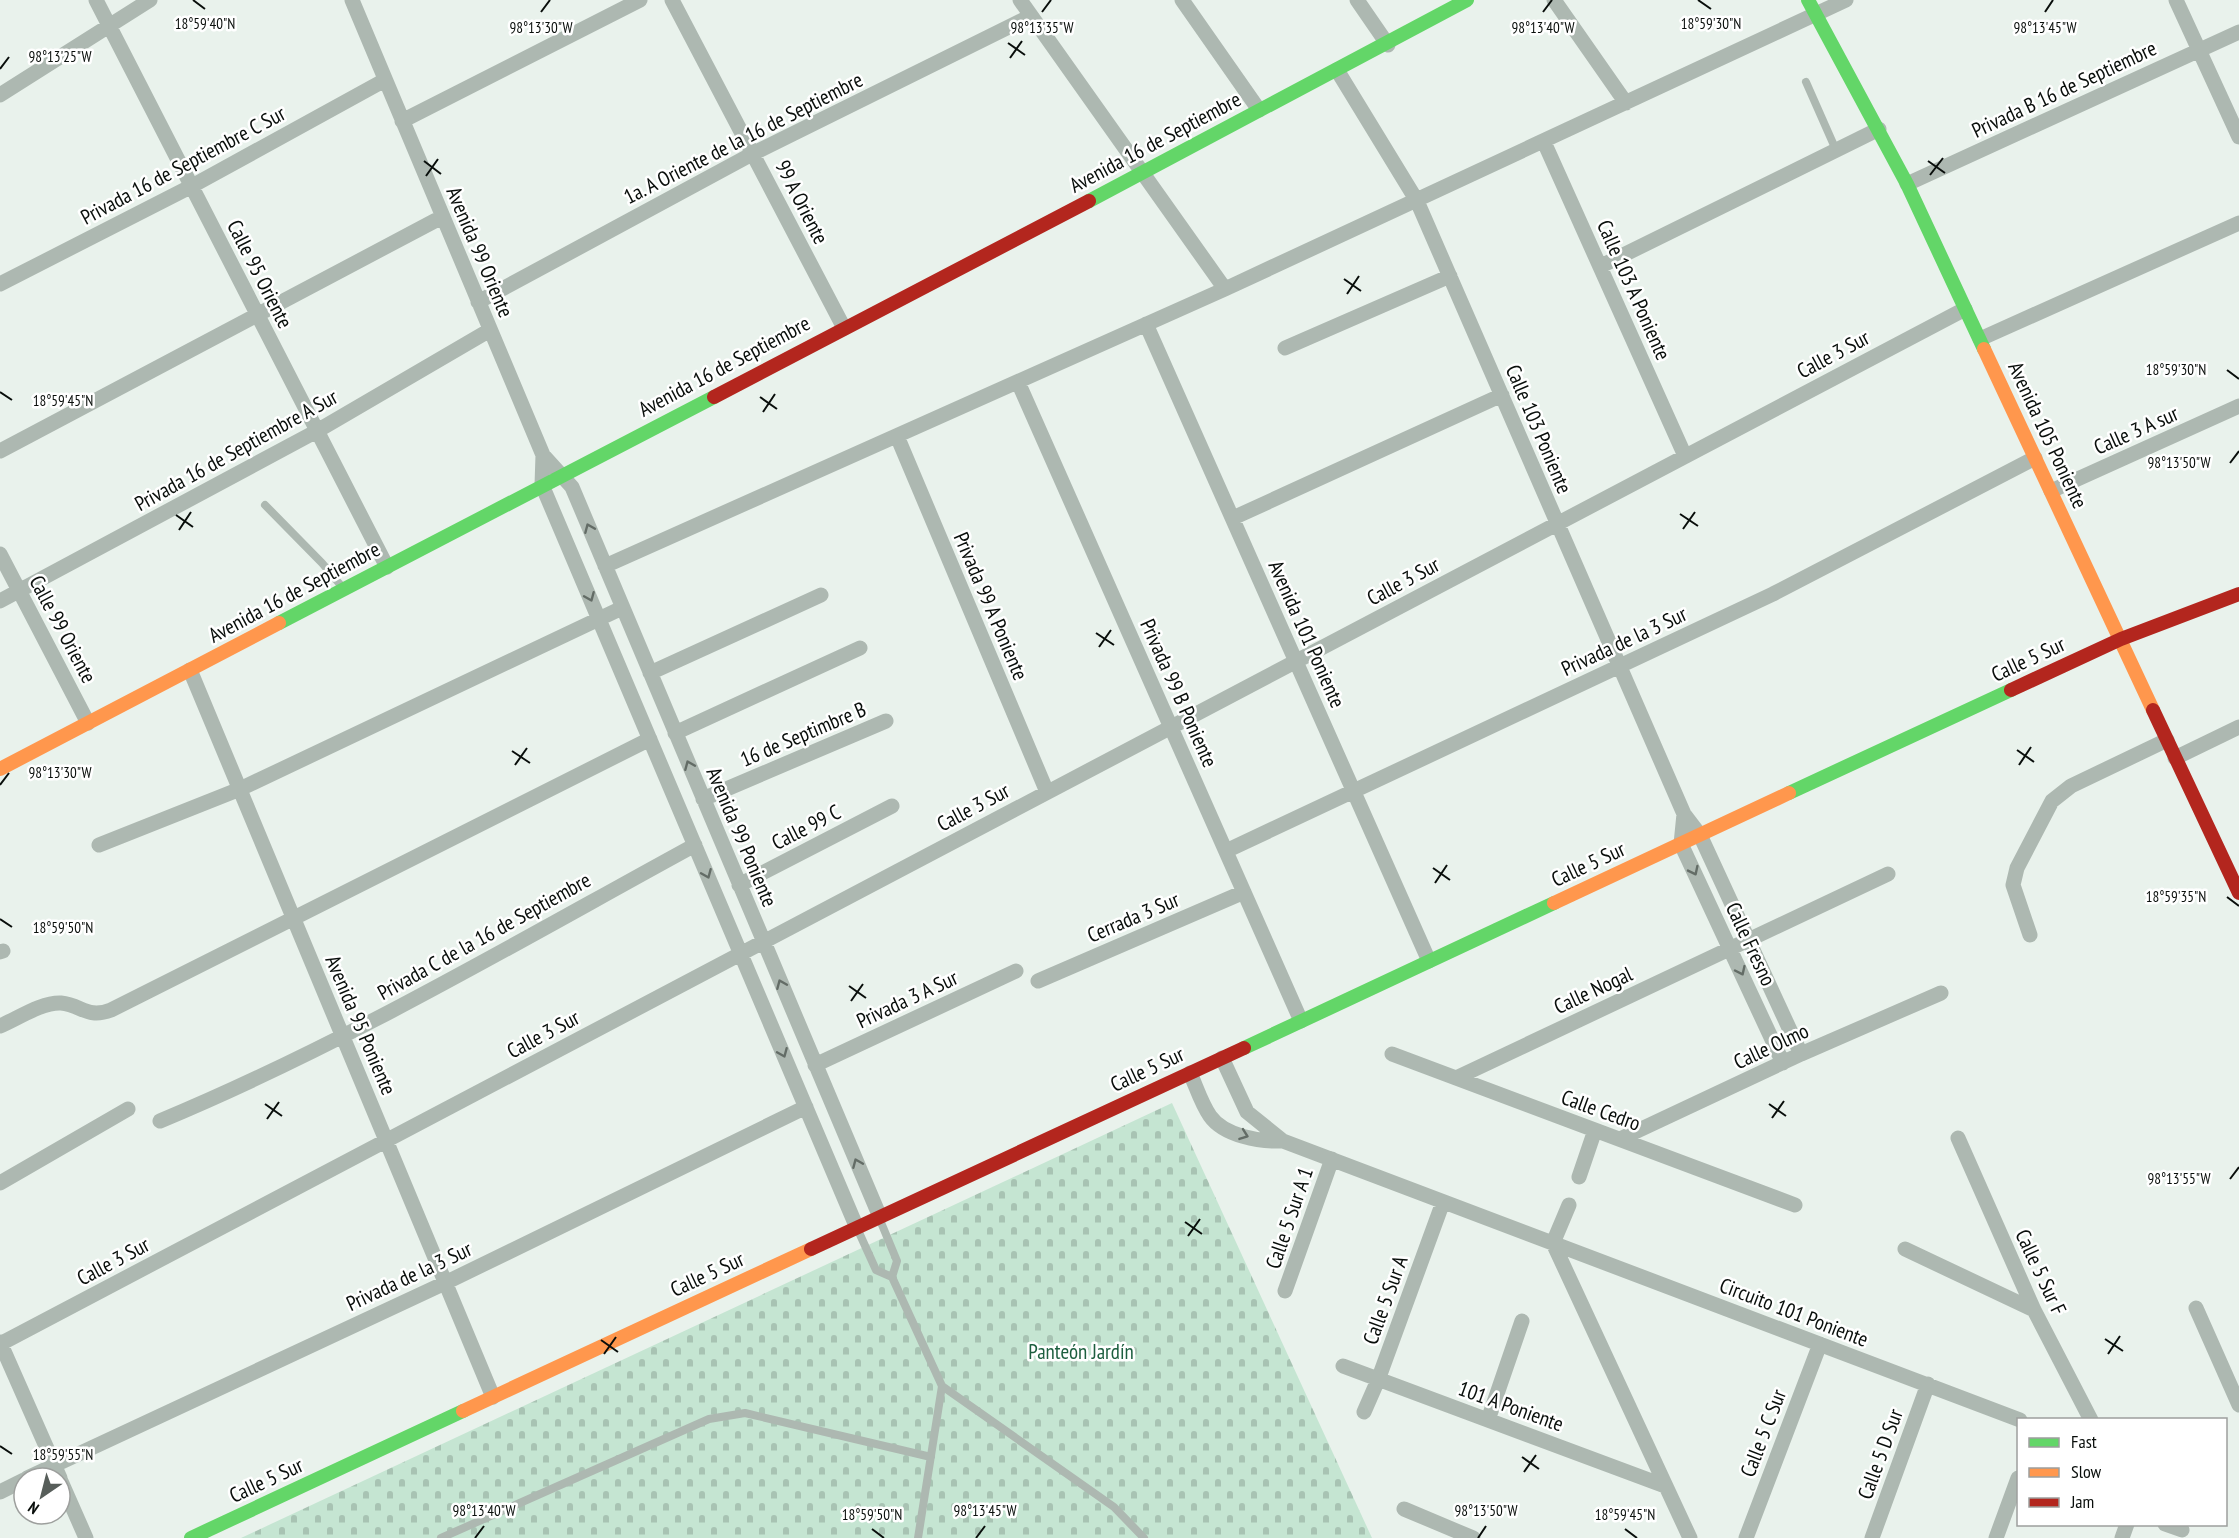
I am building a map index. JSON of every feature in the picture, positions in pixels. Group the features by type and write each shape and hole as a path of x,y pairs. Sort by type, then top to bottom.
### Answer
{"street":[{"name":"Calle 95 Oriente","path":"96,0 387,567"},
{"path":"0,95 150,0"},
{"name":"Avenida 99 Oriente","path":"352,0 543,455 561,475"},
{"path":"402,121 640,0"},
{"name":"99 A Oriente","path":"672,0 844,328"},
{"path":"1020,0 1225,289"},
{"path":"1182,0 1259,110"},
{"path":"1357,0 1388,45"},
{"name":"Avenida 16 de Septiembre","path":"0,769 1143,173 1259,110 1388,45 1467,0"},
{"path":"1554,0 1626,103"},
{"name":"Avenida 105 Poniente","path":"1808,0 1907,184 2175,758 2234,868 2239,893"},
{"path":"605,566 1225,289 1846,0"},
{"path":"2176,0 2239,137"},
{"name":"1a. A Oriente de la 16 de Septiembre","path":"478,302 754,153 1031,16"},
{"name":"Privada B 16 de Septiembre","path":"1907,184 2239,32"},
{"name":"Calle 103 Poniente","path":"1337,70 1417,201 1684,814 1700,835"},
{"name":"Privada 16 de Septiembre C Sur","path":"0,284 192,186 385,80"},
{"path":"1601,266 1879,129"},
{"name":"Calle 103 A Poniente","path":"1544,142 1685,456"},
{"path":"0,452 442,217"},
{"path":"1980,339 2239,224"},
{"path":"1285,348 1450,276"},
{"name":"Calle 3 Sur","path":"0,1343 1965,309"},
{"name":"Avenida 101 Poniente","path":"1146,324 1429,961"},
{"name":"Privada 16 de Septiembre A Sur","path":"0,602 317,431 490,330"},
{"name":"Privada 99 B Poniente","path":"1018,382 1301,1021"},
{"path":"1233,518 1502,395"},
{"name":"Calle 3 A sur","path":"2051,491 2239,406"},
{"name":"Privada 99 A Poniente","path":"897,436 1047,792"},
{"name":"Avenida 99 Oriente","path":"542,485 543,455"},
{"name":"Privada de la 3 Sur","path":"1226,851 1773,594 2035,458"},
{"name":"Avenida 99 Poniente","path":"561,475 572,487 880,1217"},
{"path":"542,485 857,1228"},
{"name":"Calle 99 Oriente","path":"0,554 88,723"},
{"path":"2121,639 2239,594"},
{"path":"650,673 821,595"},
{"path":"99,845 240,789 622,608"},
{"name":"Calle 5 Sur","path":"191,1538 2121,639"},
{"path":"675,733 860,648"},
{"name":"Avenida 95 Poniente","path":"190,670 493,1397"},
{"name":"16 de Septimbre B","path":"703,799 886,721"},
{"path":"2175,758 2239,727"},
{"path":"0,1026 60,1003 90,1014 111,1010 650,739"},
{"path":"2030,934 2013,885 2017,868 2052,801 2071,786 2167,740"},
{"name":"Calle 99 C","path":"739,885 892,806"},
{"name":"Calle 103 Poniente","path":"1681,844 1684,814"},
{"name":"Calle Fresno","path":"1700,835 1801,1054"},
{"name":"Calle Fresno","path":"1681,844 1783,1063"},
{"name":"Privada C de la 16 de Septiembre","path":"160,1121 245,1086 343,1037 695,845"},
{"name":"Calle Nogal","path":"1456,1078 1888,874"},
{"name":"Cerrada 3 Sur","path":"1038,981 1244,892"},
{"name":"Privada 3 A Sur","path":"815,1065 1016,971"},
{"name":"Calle Olmo","path":"1620,1139 1801,1054 1941,993"},
{"name":"Calle Cedro","path":"1392,1054 1795,1205"},
{"name":"Circuito 101 Poniente","path":"1222,1058 1247,1112 1283,1141 2017,1418"},
{"name":"Circuito 101 Poniente","path":"1190,1073 1210,1116 1222,1127 1262,1142 1283,1141"},
{"name":"Privada de la 3 Sur","path":"72,1467 806,1107"},
{"path":"0,1182 128,1109"},
{"path":"1579,1177 1595,1130"},
{"name":"Calle 5 Sur F","path":"1958,1138 2034,1310 2090,1418"},
{"name":"Calle 5 Sur A 1","path":"1285,1291 1332,1160"},
{"name":"Calle 5 Sur A","path":"1364,1412 1378,1380 1443,1202"},
{"path":"1569,1205 1553,1243 1690,1538"},
{"path":"1905,1249 2034,1310"},
{"path":"2196,1308 2239,1405"},
{"path":"1488,1420 1522,1321"},
{"path":"0,1343 54,1466"},
{"name":"Calle 5 C Sur","path":"1746,1538 1820,1344"},
{"name":"101 A Poniente","path":"1343,1366 1665,1486"},
{"name":"Calle 5 D Sur","path":"1872,1538 1928,1384"},
{"path":"1996,1538 2017,1483"},
{"path":"72,1506 86,1538"},
{"path":"1404,1509 1469,1537"},
{"path":"2171,1526 2182,1530"}],"lane":[{"path":"1806,82 1836,150"},
{"path":"265,505 344,589"},
{"path":"880,1217 897,1261 892,1277"},
{"path":"857,1228 876,1270 892,1277 942,1386 1114,1507 1140,1537"},
{"path":"918,1538 942,1386"},
{"path":"441,1538 709,1419 736,1414 746,1413 931,1457"}],"green space":[{"name":"Panteón Jardín","path":"1172,1103 1372,1538 241,1538"}],"traffic: fast":[{"path":"1089,201 1467,0"},
{"path":"1808,0 1907,184 1984,349"},
{"path":"279,623 714,397"},
{"path":"1789,793 2011,690"},
{"path":"1244,1048 1554,903"},
{"path":"191,1538 463,1411"}],"traffic: slow":[{"path":"1984,349 2153,710"},
{"path":"0,769 279,623"},
{"path":"1554,903 1789,793"},
{"path":"463,1411 811,1249"}],"traffic: jam":[{"path":"714,397 1089,201"},
{"path":"2011,690 2121,639 2239,594"},
{"path":"2153,710 2239,893"},
{"path":"811,1249 1244,1048"}]}
